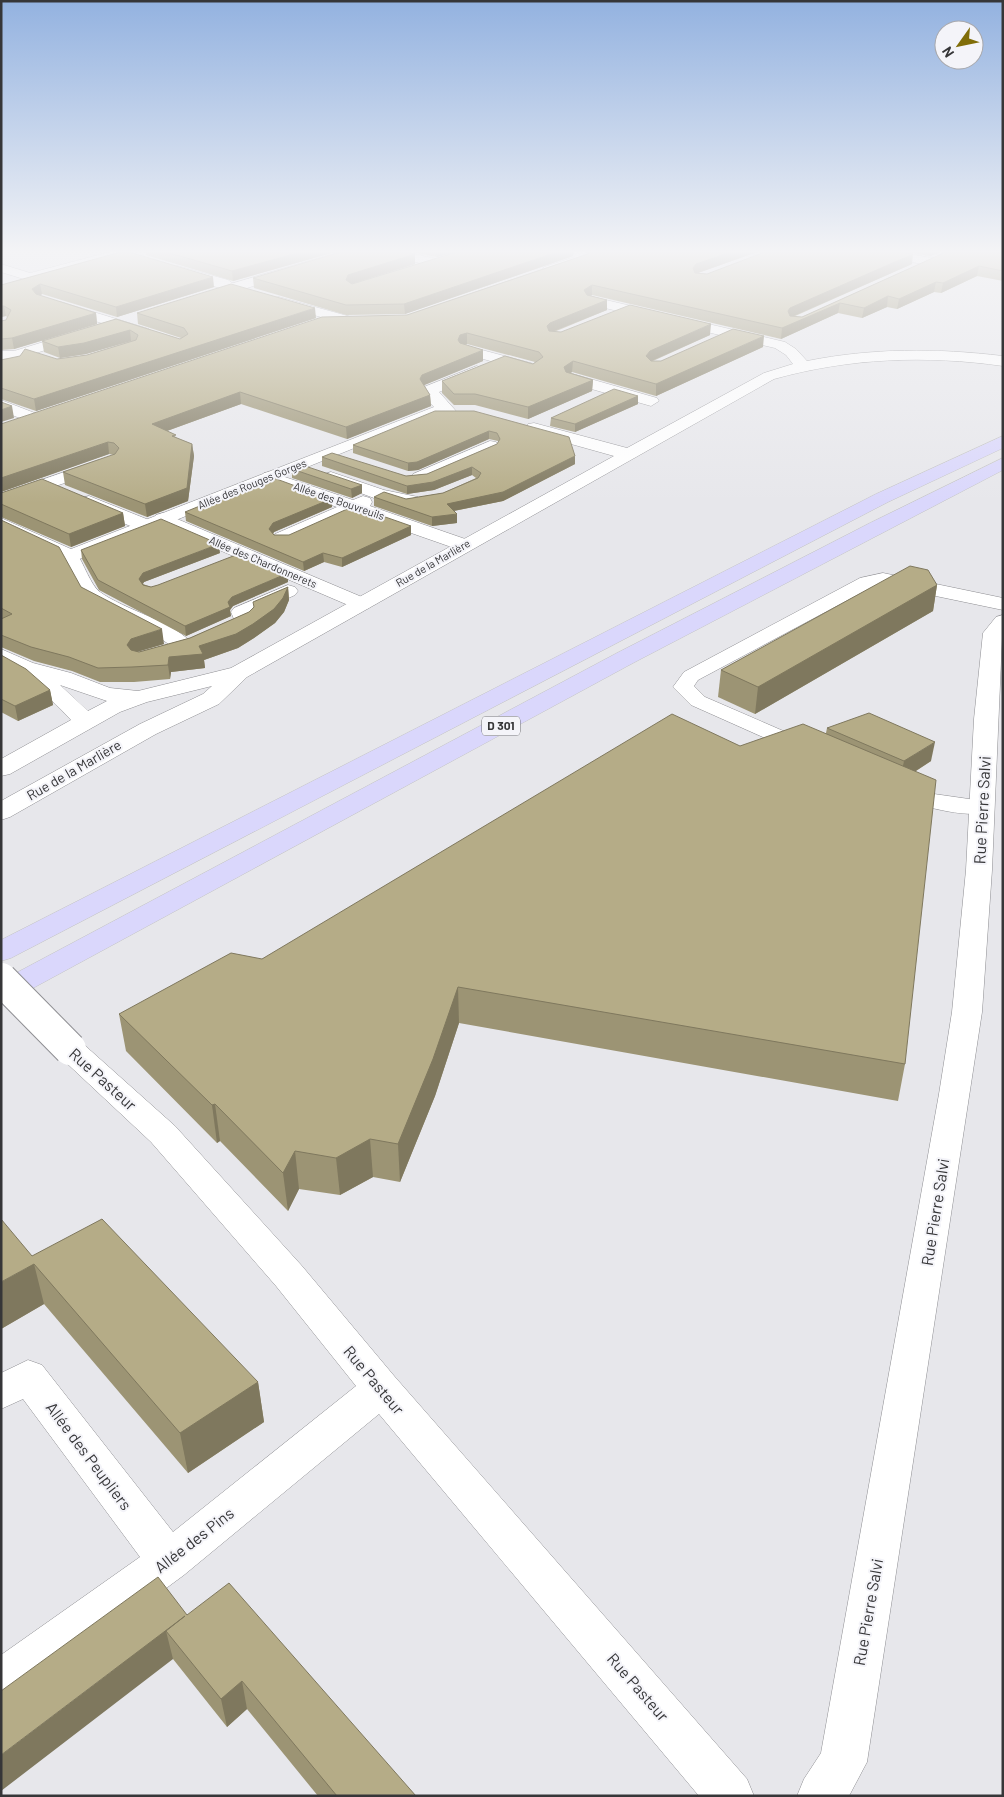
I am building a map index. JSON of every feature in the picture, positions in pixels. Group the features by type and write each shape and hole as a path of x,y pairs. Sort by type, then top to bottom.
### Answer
{"highway":[{"name":"D 301","path":"1,952 873,503 1003,441"},
{"name":"D 301","path":"1,993 598,674 905,512 1003,463"}],"street":[{"path":"706,344 724,336"},
{"path":"743,336 780,345 791,352 803,366"},
{"path":"467,350 533,368"},
{"path":"1,366 16,362 23,352"},
{"name":"Rue de la Marlière","path":"1,812 148,729 211,698 239,672 770,376 803,366 874,357 956,356 1003,361"},
{"path":"466,412 441,412 430,390 504,360"},
{"path":"573,379 651,401"},
{"path":"588,401 613,390"},
{"path":"1,405 34,418"},
{"path":"9,427 52,412"},
{"name":"Allée des Rouges Gorges","path":"70,556 331,453 441,412"},
{"path":"556,416 525,426 627,454"},
{"path":"407,478 421,477 490,446"},
{"path":"331,453 360,462"},
{"path":"1,500 110,461"},
{"name":"Allée des Bouvreuils","path":"270,477 464,545"},
{"name":"Allée des Chardonnerets","path":"46,484 242,554 362,604"},
{"path":"282,538 380,494"},
{"path":"1,524 70,556"},
{"path":"220,563 242,554"},
{"path":"234,624 241,612 310,582"},
{"name":"Rue Pierre Salvi","path":"821,1796 842,1762 955,1094 967,1012 987,710 994,633 1003,621"},
{"path":"1,656 26,668 63,678 106,694 139,697 146,711 148,729"},
{"path":"26,668 63,698 85,722"},
{"name":"Rue de la Marlière","path":"1,769 112,707 139,697 239,672"},
{"name":"Rue de la Marlière","path":"85,722 148,729"},
{"name":"Rue Pasteur","path":"1,979 70,1049 163,1134 289,1276 381,1389 730,1796"},
{"name":"Allée des Peupliers","path":"1,1393 28,1376 169,1561"},
{"name":"Allée des Pins","path":"1,1682 169,1561 381,1389"}],"lane":[{"path":"1,355 23,352 76,336"},
{"path":"23,352 50,361"},
{"path":"299,466 406,501 430,500"},
{"path":"70,556 91,595 167,634 192,642 158,654"},
{"path":"820,756 698,701 683,687 691,676 867,582 883,579 1003,604"},
{"path":"881,784 932,801 982,806"}],"building":[{"path":"1,336 19,336 12,338 1,339"},
{"path":"59,336 109,336 84,343 58,347 42,341"},
{"path":"138,336 170,336 180,339 185,336 229,336 34,399 1,388 1,360 20,356 25,349 57,359 87,355 136,340"},
{"path":"265,336 460,336 458,340 460,343 483,350 422,375 420,379 430,395 346,427 240,392 152,424 176,435 172,436 192,444 187,488 145,504 63,472 115,454 119,448 114,443 108,442 1,478 1,424"},
{"path":"478,336 684,336 650,351 646,356 651,361 661,361 718,336 764,336 656,384 573,361 564,367 566,372 593,380 528,407 475,394 454,394 442,381 505,356 533,364 543,357 539,352"},
{"path":"614,389 638,396 575,424 551,418"},
{"path":"1,402 12,406 1,410"},
{"path":"435,411 474,411 569,437 575,456 503,492 447,504 457,514 432,517 374,497 384,492 406,499 443,493 478,478 481,473 472,467 433,482 407,486 322,457 332,453 406,476 427,474 497,444 500,439 497,433 489,431 417,462 408,463 353,445"},
{"path":"302,465 362,485 351,489 292,469"},
{"path":"271,477 331,499 273,523 269,529 274,535 289,535 354,506 411,526 342,558 323,553 303,562 185,512"},
{"path":"42,479 123,513 69,534 1,504 1,493"},
{"path":"161,519 219,544 143,573 139,579 143,585 151,587 158,585 241,553 288,573 232,597 228,602 230,607 185,626 98,580 81,550"},
{"path":"1,520 59,547 81,587 162,629 131,639 127,645 131,650 139,652 190,638 249,612 254,607 253,602 288,587 283,598 274,609 253,624 236,634 199,646 203,654 169,657 168,665 98,668 69,657 31,647 1,635 1,619 12,614 1,608"},
{"path":"910,566 928,570 937,585 758,687 721,670"},
{"path":"1,655 26,669 50,690 15,706 1,699"},
{"path":"869,713 935,742 904,761 827,728"},
{"path":"672,714 740,746 803,724 936,780 905,1064 458,987 433,1059 398,1144 370,1139 336,1158 295,1151 283,1173 215,1104 212,1105 119,1014 231,953 262,959"},
{"path":"1,1219 32,1256 102,1219 258,1382 180,1433 34,1264 1,1282"},
{"path":"158,1577 187,1615 229,1583 416,1796 337,1796 242,1681 221,1699 166,1631 185,1616 1,1755 1,1691"}]}
